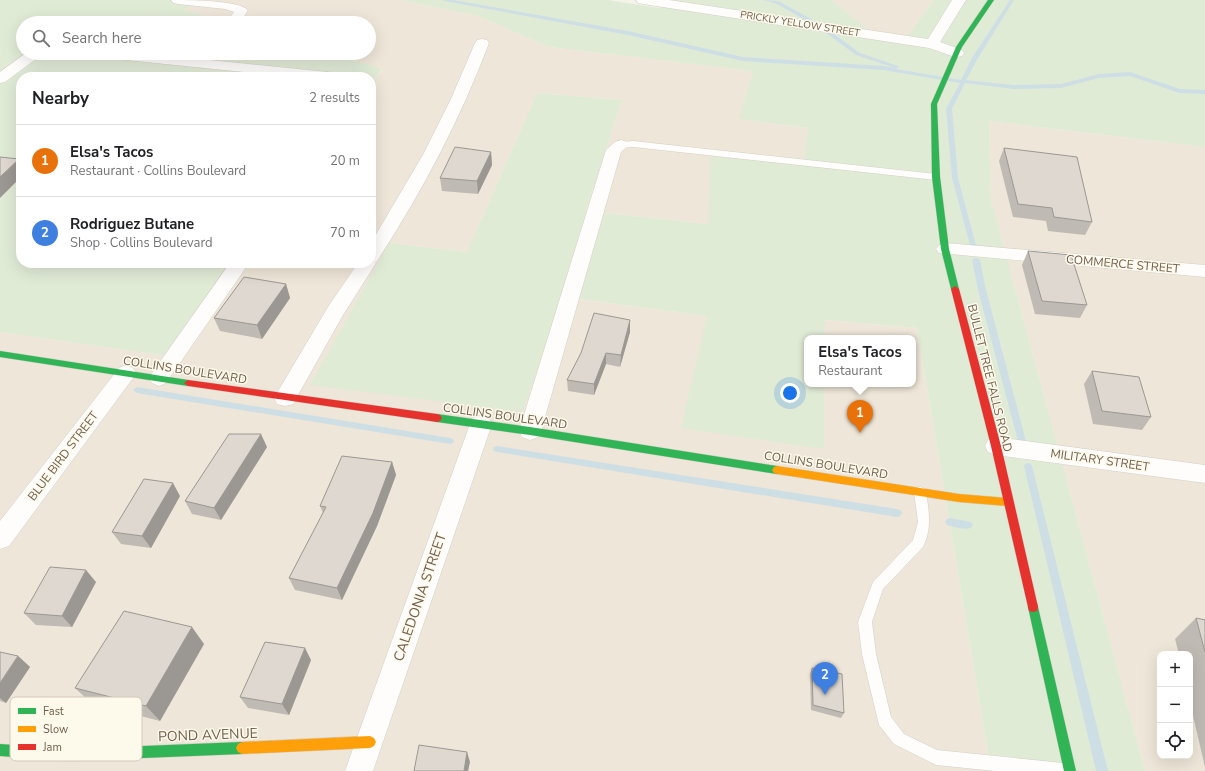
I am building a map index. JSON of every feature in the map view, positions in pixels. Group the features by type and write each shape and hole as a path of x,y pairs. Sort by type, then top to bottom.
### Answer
{"main road":[{"name":"BULLET TREE FALLS ROAD","path":"992,0 959,47 934,104 936,177 945,250 996,446 1007,502 1070,771"},
{"name":"COLLINS BOULEVARD","path":"0,354 285,398 530,431 959,498 1007,502"},
{"name":"POND AVENUE","path":"142,752 370,742"},
{"name":"POND AVENUE","path":"0,750 10,751"}],"street":[{"path":"178,0 227,5 241,10 238,16"},
{"name":"PRICKLY YELLOW STREET","path":"643,0 932,44 956,53"},
{"path":"932,44 959,0"},
{"path":"376,249 420,176 461,98 482,43"},
{"path":"0,79 24,60"},
{"path":"221,60 303,72"},
{"path":"530,431 614,150 621,145"},
{"name":"COMMERCE STREET","path":"945,250 1205,271"},
{"path":"159,378 236,268"},
{"path":"285,398 335,312 364,268"},
{"name":"BLUE BIRD STREET","path":"0,539 126,373"},
{"name":"CALEDONIA STREET","path":"359,771 481,424"},
{"name":"MILITARY STREET","path":"996,446 1205,474"}],"lane":[{"path":"621,145 633,144 936,177"},
{"path":"920,492 924,522 919,543 878,586 865,622 869,654 884,720 899,739 936,757 1063,771"}],"shaded area":[{"path":"199,0 399,0 478,16 549,47 754,71 740,119 808,128 803,165 708,224 586,211 622,100 537,93 467,252 389,243 564,297 707,316 824,449 824,387 916,387 916,335 824,335 824,320 917,328 991,771 0,771 0,332 175,357 239,268 376,268 376,78 382,70 350,60 376,60 376,16 204,16 184,10"},
{"path":"831,0 933,0 904,41 880,38"},
{"path":"989,121 1205,147 1205,771 1145,771 991,199"}],"green space":[{"path":"0,0 199,0 184,10 204,16 16,16 16,60 351,60 382,69 376,77 376,72 16,72 16,268 239,268 175,357 0,332"},
{"path":"399,0 608,0 659,8 658,0 831,0 880,38 904,41 933,0 1205,0 1205,147 989,121 991,199 1145,771 991,771 917,328 825,320 824,335 804,335 804,387 824,387 824,449 681,428 707,316 564,297 522,412 310,385 389,243 467,252 537,93 622,100 586,211 708,224 711,154 803,165 808,128 739,119 753,71 549,47 478,16"}],"building":[{"path":"455,147 491,152 477,181 440,178"},
{"path":"1004,148 1077,157 1092,222 1054,217 1052,208 1018,204"},
{"path":"0,157 16,159 16,162 0,177"},
{"path":"1028,251 1071,255 1087,305 1042,301"},
{"path":"244,277 286,284 257,325 214,318"},
{"path":"594,313 630,320 621,355 606,353 594,384 567,380 581,353"},
{"path":"1092,371 1139,377 1151,417 1102,411"},
{"path":"229,434 261,434 214,508 185,501"},
{"path":"342,456 392,462 373,513 337,588 289,578 326,507 320,506"},
{"path":"144,479 173,483 142,536 112,532"},
{"path":"50,567 86,570 62,616 24,613"},
{"path":"124,611 192,627 146,706 142,705 142,697 110,697 75,688"},
{"path":"1196,618 1205,620 1205,652"},
{"path":"265,642 305,648 282,704 240,697"},
{"path":"0,652 18,656 0,683"},
{"path":"812,668 842,674 844,713 813,705"},
{"path":"419,745 467,752 464,771 414,771"}],"waterway":[{"path":"445,0 628,33 743,59 883,68 963,81"},
{"path":"764,0 776,2 820,26 858,54 896,67"},
{"path":"963,81 975,58 1012,0"},
{"path":"963,81 1013,87 1061,86 1099,76 1130,74 1179,91 1205,92"},
{"path":"963,81 949,109 955,178 973,245"},
{"path":"976,260 982,290 1022,441"},
{"path":"137,390 450,441"},
{"path":"497,449 897,513"},
{"path":"1028,466 1102,771"},
{"path":"950,522 968,525"}],"traffic: fast":[{"path":"955,289 945,249 936,177 934,104 959,47 991,0"},
{"path":"0,354 188,383"},
{"path":"437,418 530,431 777,470"},
{"path":"1033,607 1070,771"},
{"path":"142,752 242,748"},
{"path":"0,750 10,751"}],"traffic: slow":[{"path":"777,470 959,498 1007,502"},
{"path":"242,748 370,742"}],"traffic: jam":[{"path":"955,289 996,446 1033,607"},
{"path":"188,383 437,418"}],"place":[{"name":"Elsa's Tacos","path":"860,433"},
{"name":"Rodriguez Butane","path":"825,695"}]}
